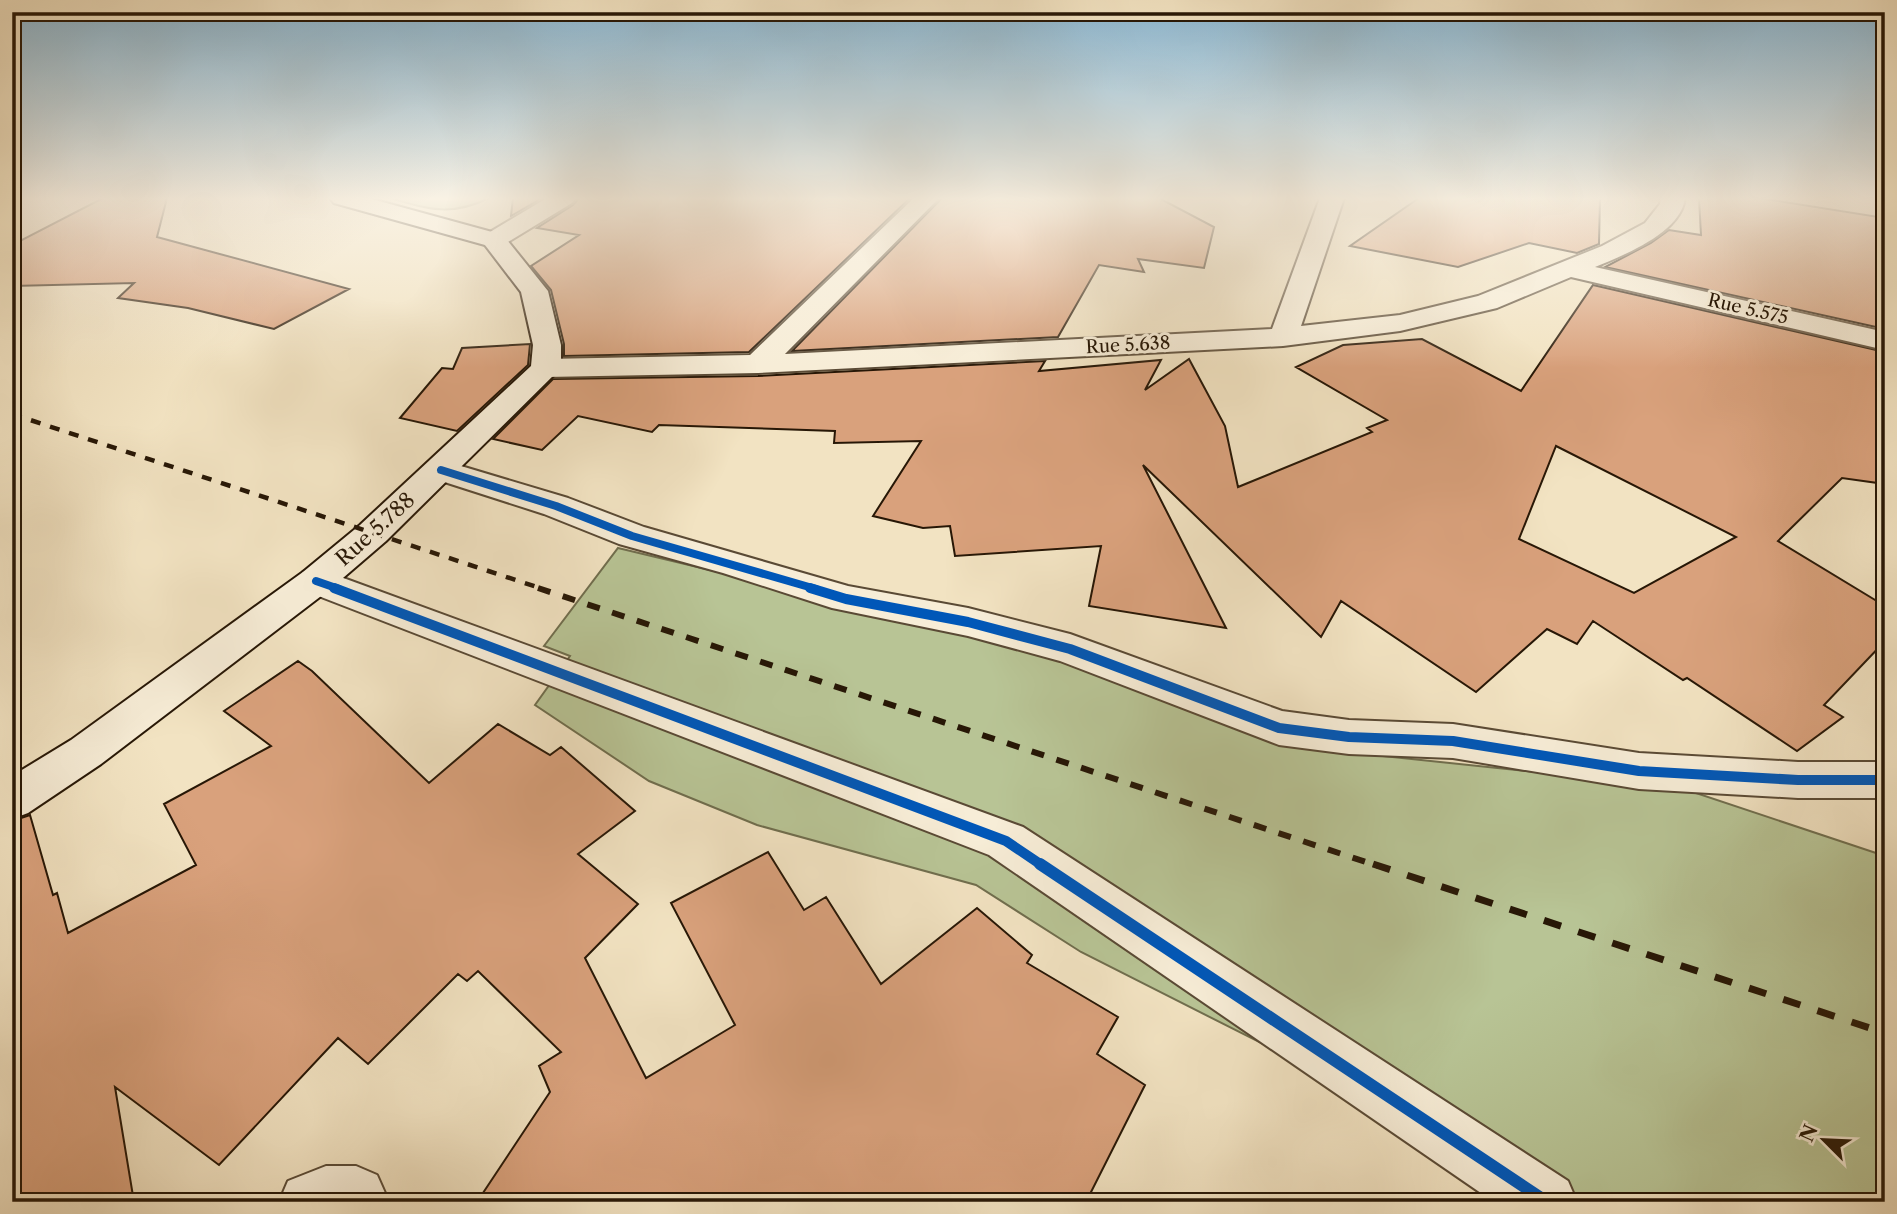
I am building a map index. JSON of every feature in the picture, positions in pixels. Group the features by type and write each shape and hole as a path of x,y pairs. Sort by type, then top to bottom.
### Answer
{"street":[{"path":"506,255 534,291 547,345 546,368"},
{"path":"758,364 869,255"},
{"path":"1283,337 1312,255"},
{"name":"Rue 5.638","path":"546,368 758,364 1283,337 1400,323 1487,302 1600,255"},
{"name":"Rue 5.575","path":"1571,269 1885,341"},
{"name":"Rue 5.788","path":"12,800 86,752 316,582 441,470 546,368"},
{"path":"441,470 556,506 632,536 846,598 968,622 1070,649 1279,728 1349,737 1452,741 1639,771 1798,780 1885,780"},
{"path":"316,582 1006,841 1547,1202"},
{"path":"309,1202 336,1196 356,1196 359,1202"}],"green space":[{"path":"618,548 1014,643 1364,754 1678,787 1885,856 1885,1202 1576,1202 1081,952 976,885 757,825 649,781 535,705 570,656 544,646"}],"building":[{"path":"12,255 222,255 349,289 274,329 188,308 118,298 134,283 12,286"},
{"path":"549,255 851,255 749,352 564,356 564,344 551,290 531,266"},
{"path":"886,255 1207,255 1204,268 1138,259 1144,272 1099,265 1058,337 792,351"},
{"path":"1395,255 1495,255 1458,267"},
{"path":"1629,255 1885,255 1885,329 1605,267"},
{"path":"1593,285 1885,352 1885,484 1842,478 1778,541 1885,606 1885,641 1824,705 1843,717 1797,751 1687,678 1683,680 1593,621 1577,644 1547,629 1476,692 1341,601 1321,637 1143,465 1226,628 1089,606 1101,546 955,556 950,526 923,528 873,516 921,441 834,443 835,431 659,425 652,432 578,416 542,450 493,439 553,379 758,376 1045,361 1039,371 1161,360 1145,390 1189,359 1225,426 1238,487 1372,432 1367,428 1387,420 1296,367 1343,345 1422,339 1521,391","holes":["1556,446 1736,537 1634,593 1519,539"]},
{"path":"530,344 528,365 457,431 400,418 442,368 453,369 462,348"},
{"path":"298,661 312,671 429,783 498,724 550,755 561,747 635,811 578,854 638,904 585,958 646,1078 735,1025 671,903 768,852 804,910 826,897 881,984 977,908 1032,955 1027,963 1118,1017 1097,1054 1145,1085 1086,1202 477,1202 550,1092 539,1066 561,1052 478,971 467,981 458,974 368,1064 338,1038 219,1165 115,1087 134,1202 12,1202 12,821 30,815 53,895 57,893 68,933 196,865 164,804 271,746 224,711"}],"railway":[{"path":"12,414 543,589"},
{"path":"538,588 1378,866"},
{"path":"1373,864 1885,1033"}],"cycle path":[{"path":"441,470 556,506 632,536 735,564 846,599 968,622 1070,649 1279,728 1349,737 1453,741 1639,771 1798,780 1885,780"},
{"path":"316,581 1006,841 1547,1202"}]}
